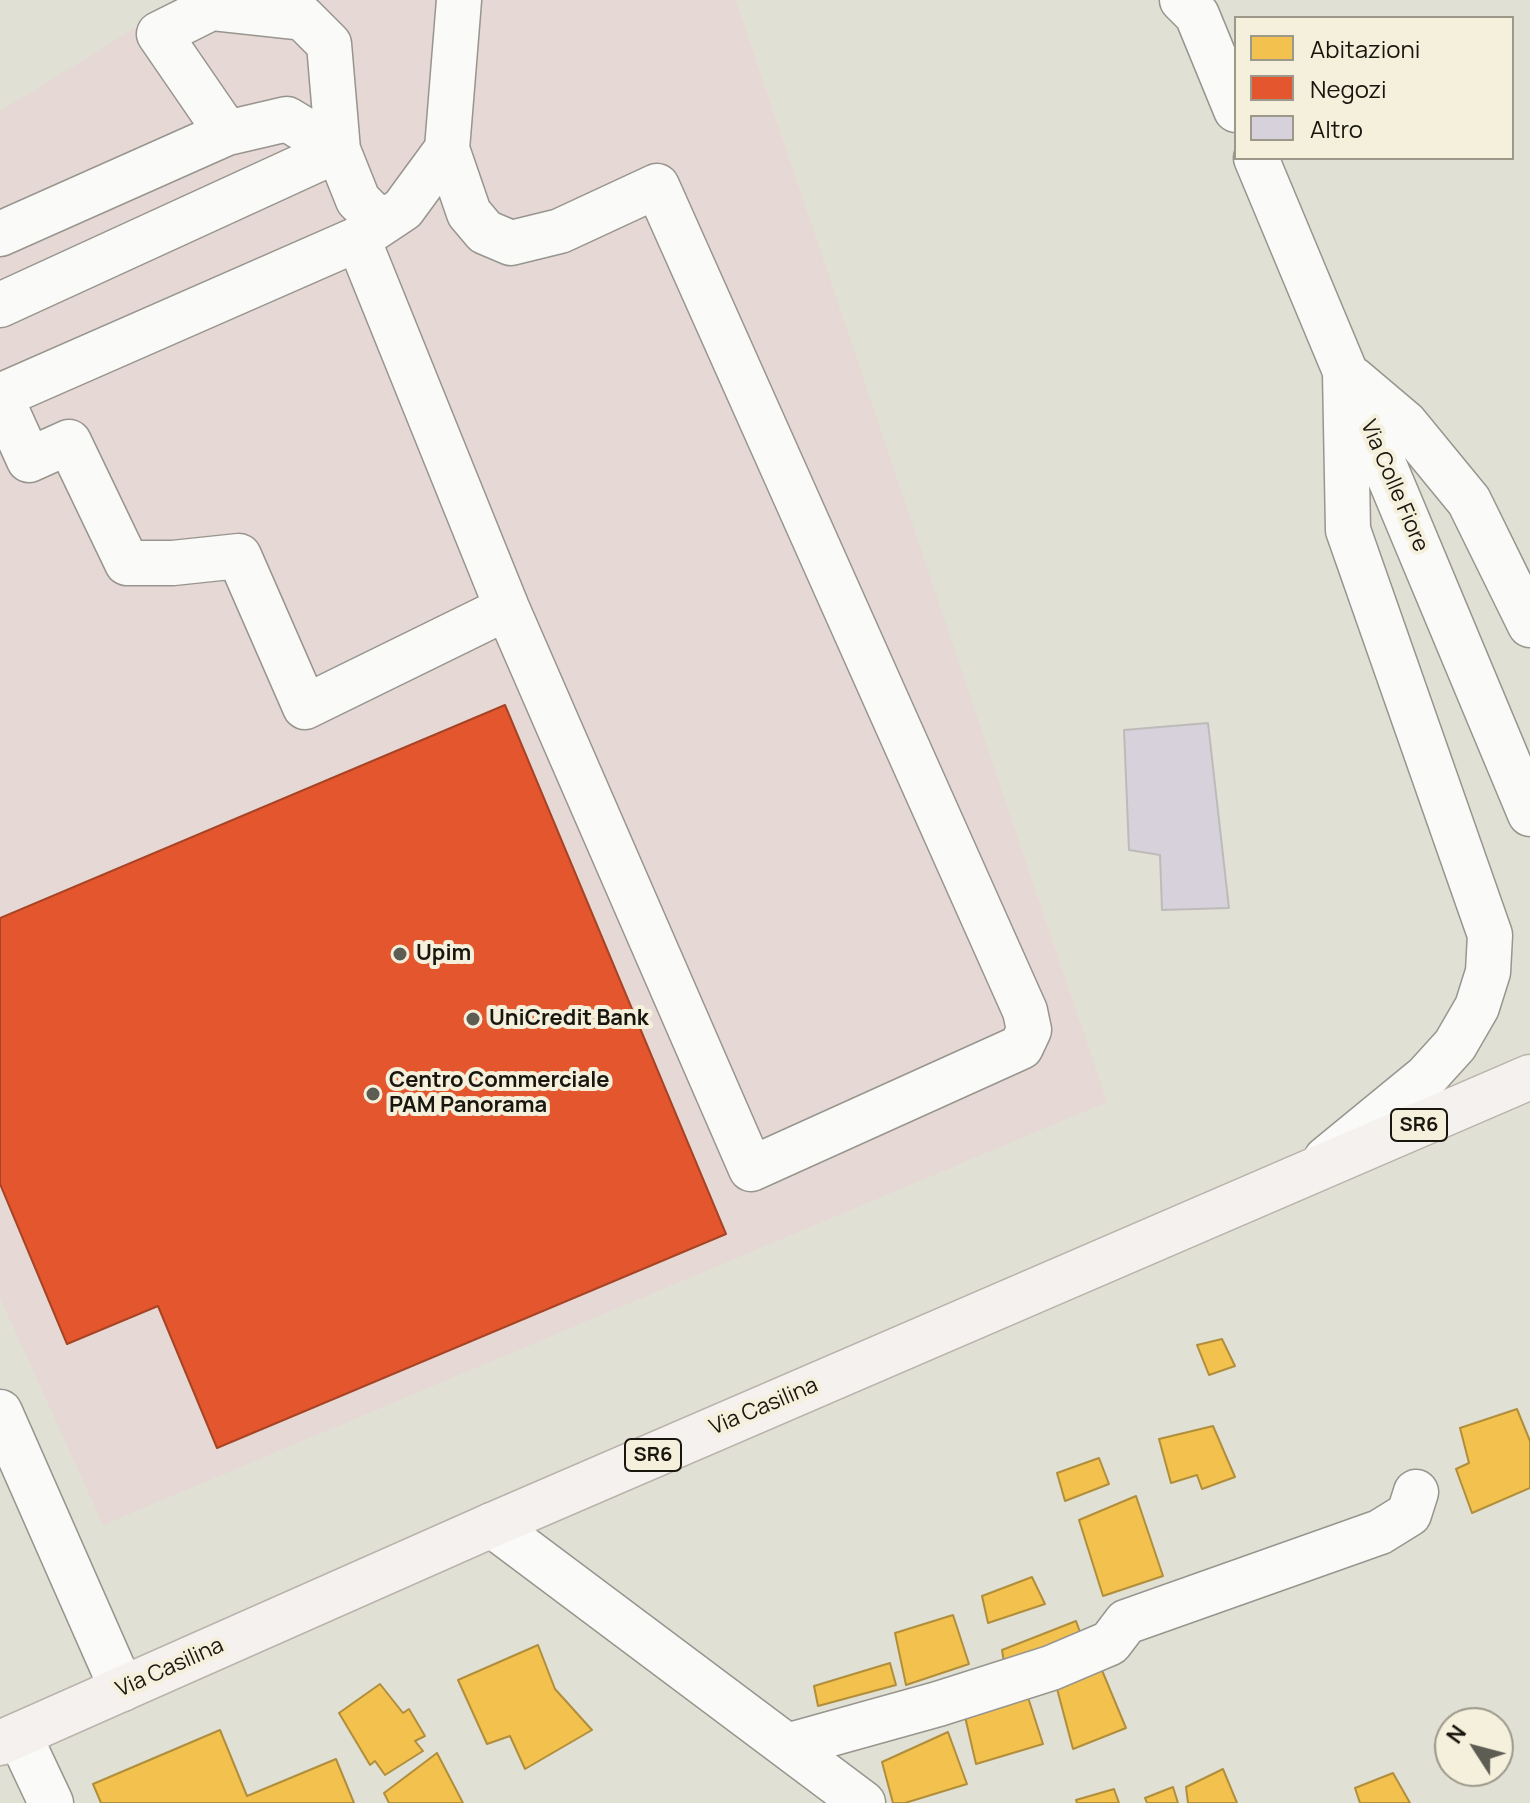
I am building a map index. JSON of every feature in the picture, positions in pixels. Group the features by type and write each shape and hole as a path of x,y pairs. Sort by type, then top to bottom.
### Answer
{"main road":[{"name":"Via Casilina","path":"10,1739 492,1525 1530,1077"}],"street":[{"path":"227,133 159,34 211,8 303,18 329,44 338,150 507,608 751,1169 1021,1047 1029,1030 1025,1011 657,186 560,231 511,243 485,232 469,213 447,149 459,0"},
{"path":"1182,0 1197,15 1234,105"},
{"path":"0,234 227,133 287,119 338,150"},
{"path":"447,149 403,209 370,231 0,396 14,464 69,442 127,563 173,563 239,556 305,707 507,608"},
{"path":"0,305 338,150"},
{"name":"Via Colle Fiore","path":"1257,160 1530,814"},
{"path":"1345,372 1405,423 1469,501 1530,625"},
{"path":"1309,1172 1426,1077 1455,1045 1481,995 1488,972 1490,935 1348,530 1345,372"},
{"path":"0,1412 122,1689"},
{"path":"787,1746 938,1704 1051,1668 1110,1643 1126,1622 1380,1532 1409,1514 1416,1492"},
{"path":"492,1525 863,1803"},
{"path":"10,1739 51,1803"}],"shaded area":[{"path":"181,0 736,0 1107,1102 103,1525 0,1298 0,111"}],"building: Abitazioni":[{"path":"1222,1339 1235,1366 1209,1375 1197,1345"},
{"path":"1517,1409 1530,1441 1530,1488 1472,1513 1456,1469 1469,1463 1460,1428"},
{"path":"1213,1426 1235,1477 1202,1489 1197,1475 1171,1483 1159,1439"},
{"path":"1099,1458 1109,1484 1065,1501 1057,1473"},
{"path":"1136,1496 1163,1576 1103,1596 1079,1520"},
{"path":"1032,1577 1045,1604 988,1623 982,1596"},
{"path":"953,1615 969,1664 906,1685 895,1633"},
{"path":"1076,1621 1084,1643 1006,1674 1002,1650"},
{"path":"538,1645 555,1689 592,1730 525,1769 510,1736 487,1744 458,1680"},
{"path":"890,1663 896,1685 818,1706 814,1686"},
{"path":"1101,1668 1126,1728 1073,1749 1056,1685"},
{"path":"380,1684 403,1713 409,1709 425,1736 415,1741 423,1751 385,1775 375,1761 370,1765 339,1713"},
{"path":"1025,1688 1043,1744 976,1764 963,1708"},
{"path":"220,1730 247,1796 336,1759 354,1803 101,1803 93,1784"},
{"path":"948,1732 967,1784 905,1803 893,1803 882,1762"},
{"path":"437,1753 463,1803 389,1803 384,1793"},
{"path":"1223,1769 1237,1803 1188,1803 1186,1787"},
{"path":"1393,1773 1410,1803 1360,1803 1355,1788"},
{"path":"1173,1787 1178,1803 1147,1803 1145,1798"},
{"path":"1114,1789 1119,1803 1077,1803 1076,1800"}],"building: Negozi":[{"path":"505,705 726,1234 217,1448 158,1306 67,1344 0,1184 0,918"}],"building: Altro":[{"path":"1208,723 1229,908 1162,910 1160,855 1129,850 1124,730"}],"place":[{"name":"Upim","path":"400,954"},
{"name":"UniCredit Bank","path":"473,1019"},
{"name":"Centro Commerciale PAM Panorama","path":"373,1094"}]}
